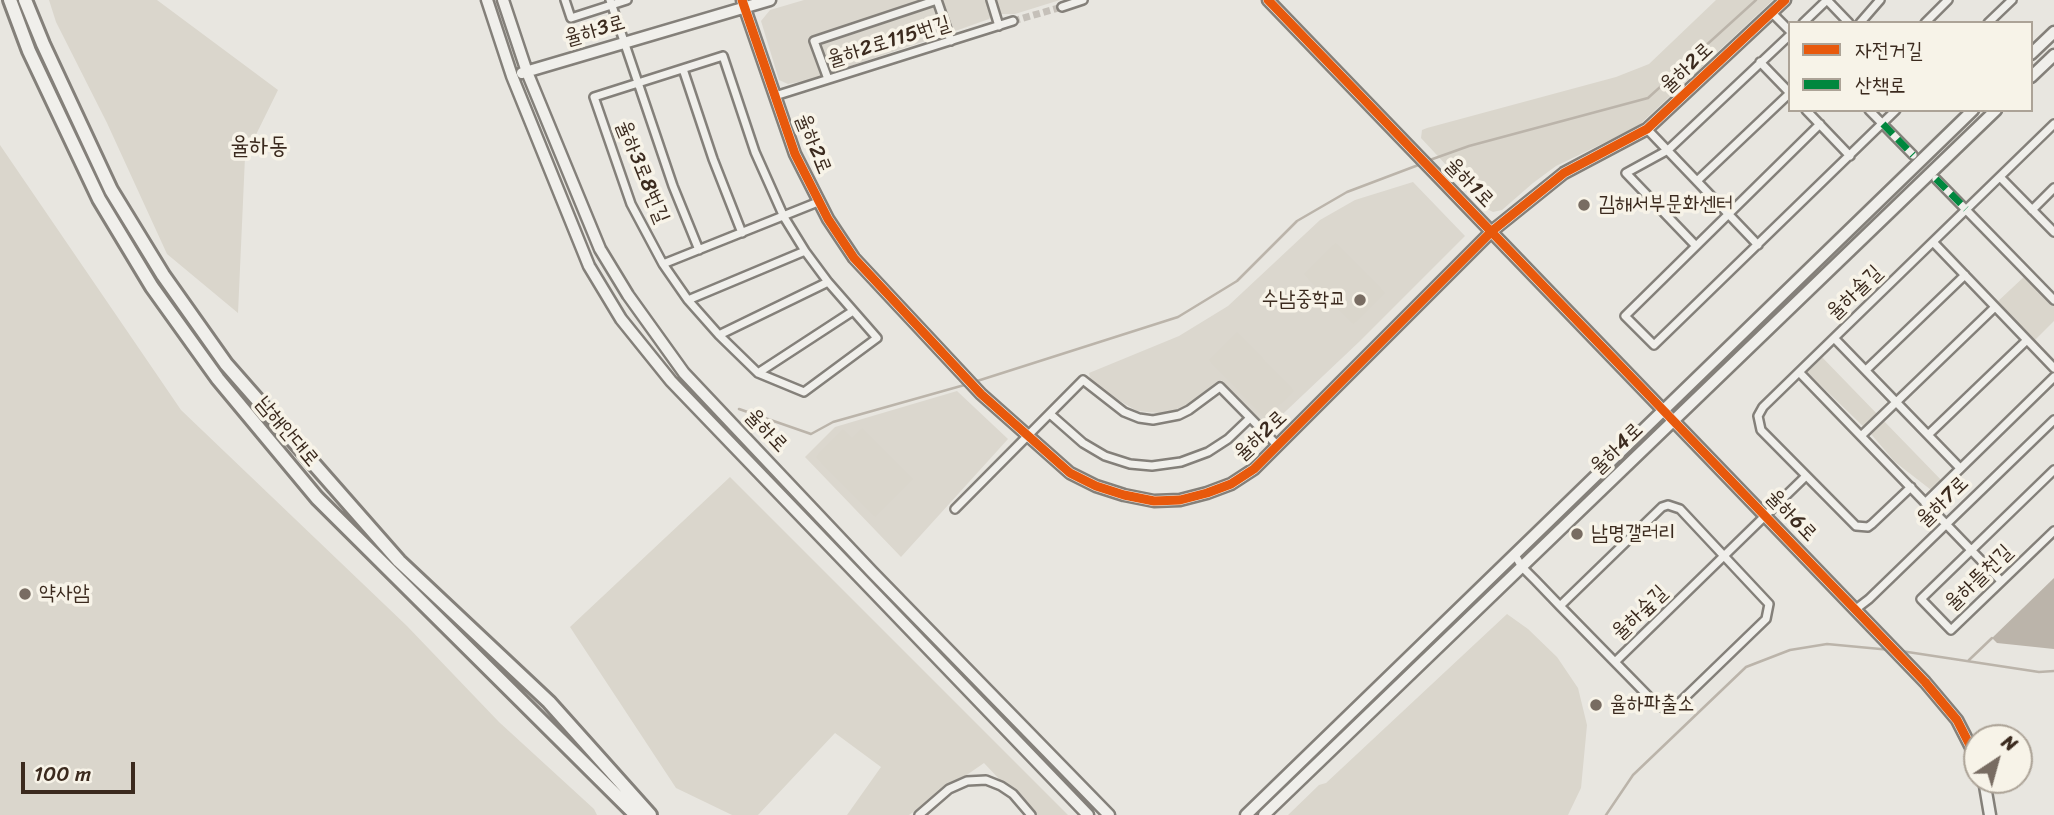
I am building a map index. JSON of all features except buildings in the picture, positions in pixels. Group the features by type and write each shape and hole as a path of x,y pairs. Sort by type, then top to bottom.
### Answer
{"highway":[{"name":"남해안대로","path":"10,0 29,51 99,200 152,287 218,379 317,498 636,815"},
{"name":"남해안대로","path":"25,0 111,190 163,275 226,364 399,561 549,702 610,767 650,815"},
{"path":"610,767 657,815"}],"main road":[{"name":"율하로","path":"488,0 512,76 589,266 621,319 671,381 1088,815"},
{"name":"율하로","path":"503,0 527,72 600,248 628,295 684,373 1109,815"},
{"name":"율하3로","path":"512,76 744,4 770,0"},
{"name":"율하1로","path":"1268,0 1674,421"},
{"name":"율하2로","path":"744,4 795,154 818,202 854,258 981,394 1070,473 1096,486 1141,500 1180,500 1231,484 1254,469 1492,231 1564,173 1647,129 1785,0"},
{"path":"2033,52 2054,32"},
{"path":"2033,75 2054,55"},
{"name":"율하4로","path":"1246,815 1971,112"},
{"name":"율하4로","path":"1264,815 1994,112"},
{"name":"율하6로","path":"1674,421 1925,681 1957,720 1963,732"},
{"path":"1986,794 1990,815"}],"street":[{"path":"565,0 571,18 610,2 626,0"},
{"path":"828,79 814,41 937,0 951,41"},
{"path":"990,0 999,26"},
{"path":"1062,7 1083,0"},
{"path":"1805,21 1827,0 1847,21"},
{"path":"1862,21 1880,0"},
{"path":"1927,21 1948,0"},
{"path":"1990,21 2012,0"},
{"name":"율하3로8번길","path":"610,2 673,186 699,250"},
{"path":"1772,13 1788,31"},
{"name":"율하2로115번길","path":"775,96 1013,21"},
{"path":"1696,246 1626,173 1668,150 1788,35"},
{"name":"율하3로8번길","path":"663,264 631,204 594,97 723,56 755,152 784,217"},
{"path":"1760,62 1788,91"},
{"path":"683,69 713,159 742,233"},
{"path":"1697,181 1788,95"},
{"path":"1808,112 1850,156"},
{"path":"1871,112 1913,155"},
{"path":"1820,124 1625,316 1654,345 1894,112"},
{"name":"율하솔길","path":"1960,468 1834,338 2054,124"},
{"path":"1647,129 1758,245"},
{"path":"2000,177 2054,232"},
{"path":"1936,179 2054,300"},
{"path":"2032,209 2054,188"},
{"path":"784,217 828,282 877,338 804,393 758,373 688,300 663,264 818,202"},
{"path":"1933,242 2054,368"},
{"path":"688,300 805,251"},
{"path":"1866,370 1965,275"},
{"path":"719,335 828,282"},
{"path":"1861,436 1996,307"},
{"path":"758,373 853,311"},
{"path":"1834,338 1763,407 1757,421 1761,430 1856,526 1872,524 1911,487"},
{"path":"1928,435 2027,340"},
{"name":"율하뜰천길","path":"1799,372 1971,550"},
{"path":"1925,503 2054,377"},
{"path":"954,509 1083,380 1112,404 1139,418 1153,419 1179,415 1199,405 1220,387 1278,446"},
{"path":"1050,414 1083,443 1105,456 1130,464 1152,466 1181,462 1208,452 1228,439 1250,418"},
{"name":"율하7로","path":"1856,609 2053,423"},
{"name":"율하뜰천길","path":"2054,470 1920,598 1951,630 2054,531"},
{"name":"율하숲길","path":"1515,555 1522,567 1615,662 1806,476"},
{"path":"1560,606 1662,507 1674,506 1680,509 1769,604 1766,619 1672,708 1657,705 1615,662"},
{"path":"1971,550 2001,581"},
{"path":"919,815 949,789 967,781 986,780 1013,794 1031,815"}],"shaded area":[{"path":"49,0 157,0 278,90 245,157 238,313 167,254 107,123 56,22"},
{"path":"804,0 986,0 991,16 961,29 809,80 788,84 779,80 761,21 770,10"},
{"path":"997,0 1060,0 1015,14 1001,14"},
{"path":"1716,0 1773,0 1637,127 1556,166 1502,210 1493,212 1487,209 1421,138 1422,130 1427,128 1616,77 1649,64"},
{"path":"0,145 181,410 407,626 499,722 594,809 597,815 0,815"},
{"path":"1413,182 1465,236 1268,428 1221,380 1197,402 1168,414 1137,411 1106,393 1090,378 1089,373 1179,336 1228,306 1320,220 1355,200"},
{"path":"1336,243 1385,293 1353,324 1304,274"},
{"path":"2027,274 2054,302 2054,321 2032,343 1995,304"},
{"path":"1237,332 1294,391 1265,418 1209,360"},
{"path":"1818,353 1945,484 1935,493 1895,462 1871,434 1803,368"},
{"path":"957,391 1008,439 901,557 805,457 835,427"},
{"path":"862,428 913,479 875,517 816,457 843,429 852,438"},
{"path":"730,477 1068,815 1033,815 984,763 909,815 847,815 881,767 835,733 758,815 732,815 676,788 570,627"},
{"path":"2054,578 2054,649 1997,643 1992,638"},
{"path":"1507,614 1528,629 1557,657 1578,688 1587,725 1581,788 1568,815 1288,815 1319,785 1326,783"}],"waterway":[{"path":"1427,161 1469,146 1648,98 1756,0"},
{"path":"974,382 1178,317 1237,281 1297,221 1347,192 1421,164"},
{"path":"739,409 811,434 833,422 968,384"},
{"path":"1969,660 1992,638"},
{"path":"1606,815 1633,775 1746,667 1790,650 1827,644 1891,650"},
{"path":"1901,651 2039,672 2054,671"}],"tunnel":[{"path":"1013,21 1062,7"}],"marked path":[{"path":"1883,124 1913,155"},
{"path":"1936,179 1966,209"}],"cycle path":[{"path":"742,0 795,154 828,219 854,258 981,394 1070,473 1096,486 1154,501 1180,500 1207,493 1231,484 1254,469 1492,231 1564,173 1647,129 1785,0"},
{"path":"1268,0 1925,682 1957,720 1963,732"}],"place":[{"name":"김해서부문화센터","path":"1584,205"},
{"name":"수남중학교","path":"1360,300"},
{"name":"남명갤러리","path":"1577,534"},
{"name":"약사암","path":"25,594"},
{"name":"율하파출소","path":"1596,705"}],"district":[{"name":"율하동","path":"259,147"}]}
